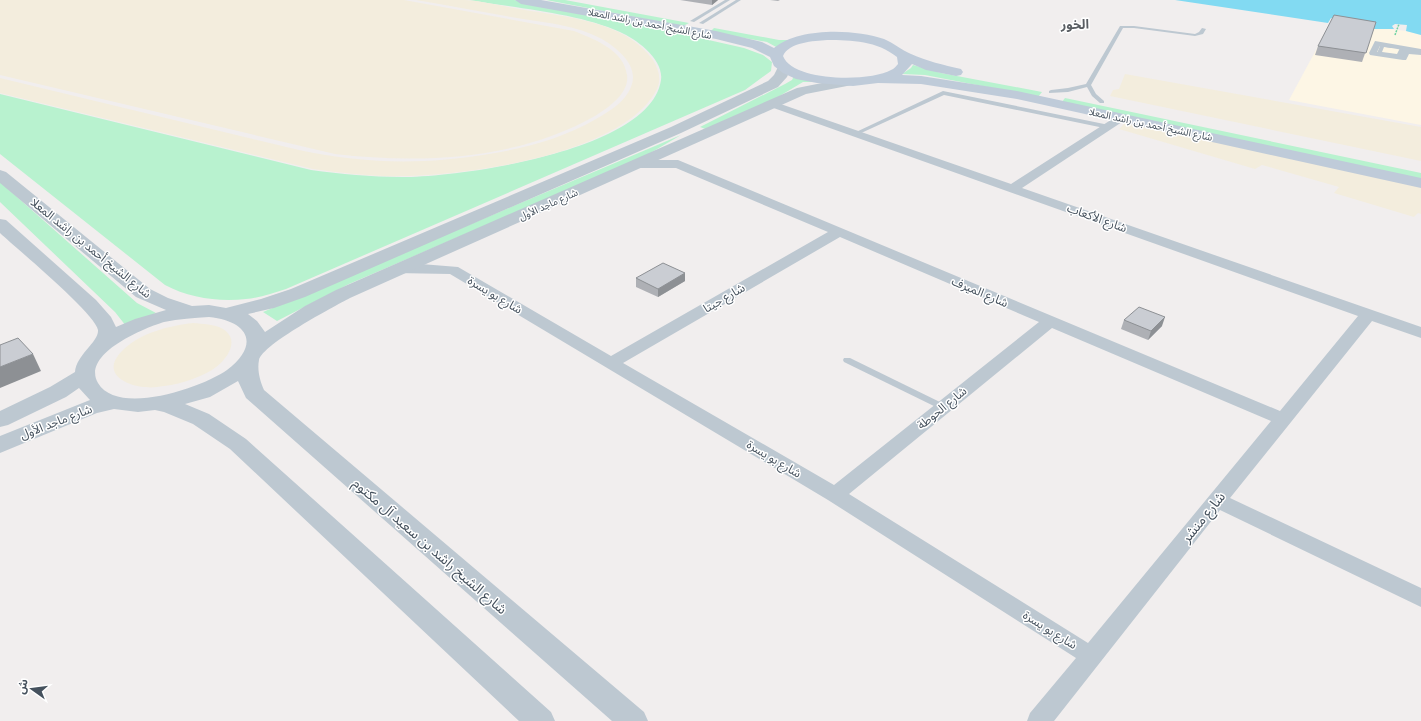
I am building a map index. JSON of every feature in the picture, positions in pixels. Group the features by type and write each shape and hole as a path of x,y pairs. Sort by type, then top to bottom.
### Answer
{"main road":[{"name":"شارع الشيخ أحمد بن راشد المعلا","path":"521,0 716,35 757,45 800,75 822,80 847,82 879,79 921,80 958,85 1121,118 1421,183"},
{"name":"شارع الشيخ أحمد بن راشد المعلا","path":"571,0 763,34"},
{"path":"778,36 808,38"},
{"name":"شارع الشيخ أحمد بن راشد المعلا","path":"808,38 840,36 866,38 897,49 904,56 932,67 1421,169"},
{"path":"780,61 782,48 792,42 808,38"},
{"path":"879,79 896,73 905,65 904,56"}],"street":[{"path":"1378,43 1421,52 1406,51 1403,58 1373,53 1378,43"},
{"name":"شارع ماجد الأول","path":"228,313 267,304 298,293 676,130 773,84 780,77 780,61"},
{"name":"شارع ماجد الأول","path":"158,404 186,398 212,388 233,375 253,353 312,310 343,294 639,164 677,156 772,104 802,91 847,82"},
{"name":"شارع الأكعاب","path":"772,104 1421,333"},
{"path":"1013,188 1121,118"},
{"name":"شارع الميرف","path":"677,156 838,233 1283,419"},
{"name":"شارع الشيخ أحمد بن راشد المعلا","path":"0,175 143,292 161,302 188,312"},
{"path":"0,224 89,304 104,321 108,331 105,343"},
{"name":"شارع جيتا","path":"610,362 838,233"},
{"path":"453,270 450,261 454,246"},
{"name":"شارع بو يسرة","path":"400,270 421,268 453,270 835,495 1091,656"},
{"path":"228,313 209,311 188,312 143,322 123,332 105,343 86,365 84,376 87,387 98,396 114,402 134,405 158,404 180,408 198,416 238,444 540,721"},
{"name":"شارع الشيخ راشد بن سعيد آل مكتوم","path":"228,313 246,320 256,332 248,378 254,393 633,721"},
{"name":"شارع منشر","path":"1039,721 1216,500 1368,315"},
{"name":"شارع الحوطة","path":"835,495 1050,321"},
{"name":"شارع ماجد الأول","path":"0,420 58,392 84,376"},
{"name":"شارع ماجد الأول","path":"0,445 91,407 114,402"},
{"path":"1216,500 1421,598"}],"lane":[{"path":"696,22 726,1 737,1"},
{"path":"696,22 737,1"},
{"path":"1051,92 1088,85 1122,27 1134,27 1195,35 1200,34 1204,29"},
{"path":"1402,49 1421,52"},
{"path":"1088,85 1094,95 1102,102"},
{"path":"857,133 943,93 1109,127"},
{"path":"847,360 943,407"}],"shaded area":[{"path":"1331,22 1406,31 1421,35 1421,125 1289,100"}],"green space":[{"path":"469,0 514,0 567,8 744,48 763,55 772,62 771,71 745,90 286,289 246,299 225,300 204,298 184,293 165,285 0,154 0,94 311,170 390,177 429,176 466,172 507,165 550,155 590,142 624,125 649,105 661,80 661,72 654,57 641,45 626,35 603,25 585,20"},
{"path":"546,0 565,0 689,23 683,26"},
{"path":"714,28 779,40 792,40 778,48 767,42 710,32"},
{"path":"913,65 941,73 1042,92 1038,97 925,75 902,74"},
{"path":"794,76 814,82 803,82 756,110 708,130 700,127 785,84 792,80"},
{"path":"1065,98 1421,173 1421,179 1062,102"},
{"path":"681,135 640,159 349,284 277,321 263,312"},
{"path":"0,182 137,303 156,313 126,326 115,312 0,202"}],"sand":[{"path":"0,0 404,0 574,31 599,42 614,52 625,66 627,82 622,94 606,109 565,131 534,142 501,150 435,158 368,157 335,154 0,75"},
{"path":"416,0 478,1 574,18 610,28 627,36 641,47 653,60 659,75 658,87 638,113 611,131 578,145 542,157 503,165 432,175 392,176 313,169 0,93 0,78 323,155 371,160 417,161 465,158 503,152 558,137 583,126 612,109 626,96 630,90 633,77 629,63 613,46 591,34 563,26"},
{"path":"1125,74 1421,127 1421,161 1110,96 1113,90 1119,89"},
{"path":"1126,122 1421,186 1421,214 1418,213 1414,217 1334,193 1339,187 1262,165 1255,169 1119,129"},
{"path":"193,323 208,324 220,327 229,334 231,339 230,351 222,362 212,370 185,382 157,387 138,386 121,379 116,374 114,367 116,359 130,344 147,334 165,328"}],"water":[{"path":"1175,0 1421,0 1421,35 1406,31 1407,25 1395,24 1392,26 1394,29 1371,29 1331,18 1328,23"}],"building":[{"path":"1334,15 1376,22 1366,53 1318,46"},
{"path":"663,263 685,273 658,289 636,278"},
{"path":"1139,307 1165,317 1151,331 1124,320"},
{"path":"18,338 33,354 0,367 0,345"}],"district":[{"name":"الخور","path":"1075,24"}]}
